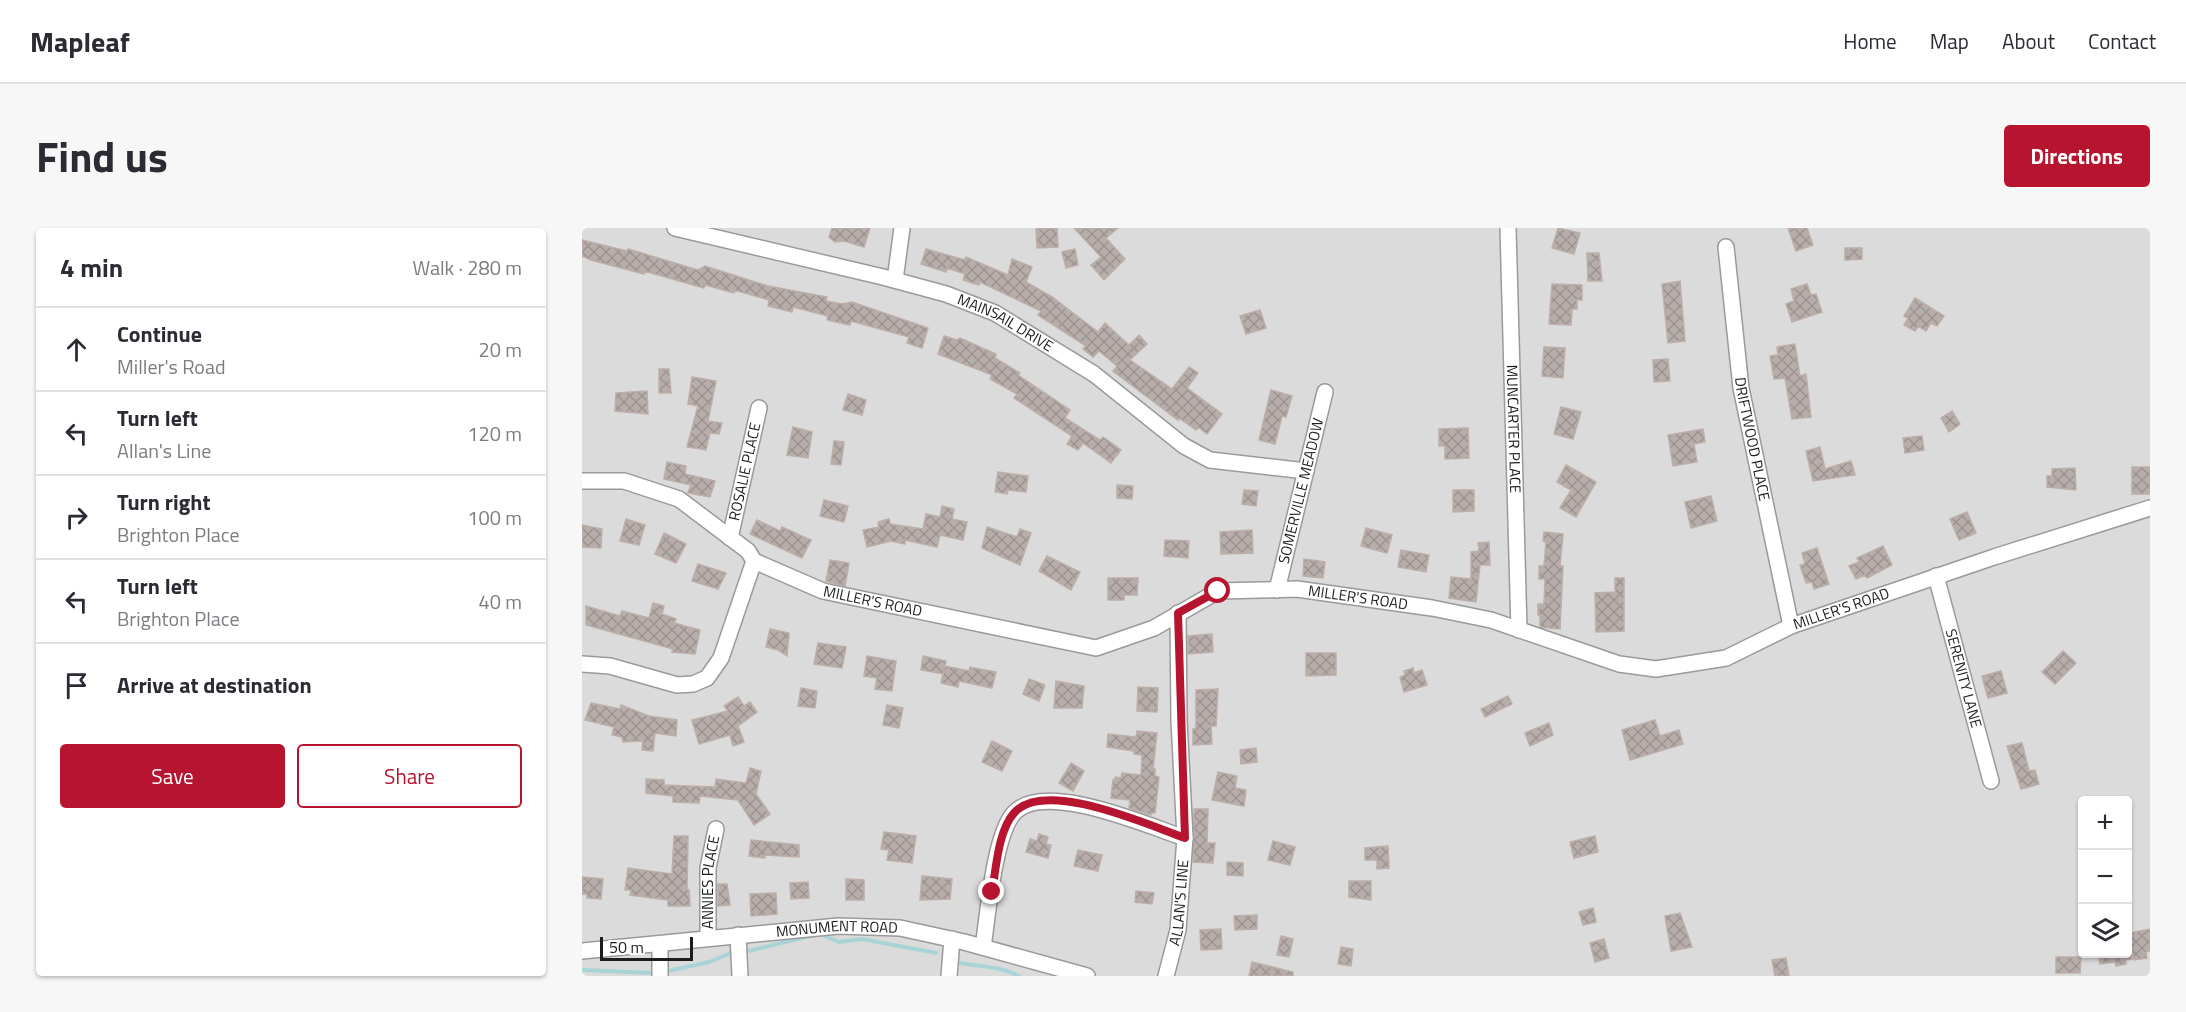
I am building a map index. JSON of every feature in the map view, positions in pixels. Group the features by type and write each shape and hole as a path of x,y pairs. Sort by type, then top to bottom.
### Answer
{"street":[{"name":"MAINSAIL DRIVE","path":"675,228 946,294 1005,318 1094,374 1184,446 1210,460 1306,471"},
{"path":"895,280 902,228"},
{"name":"MUNCARTER PLACE","path":"1508,228 1520,630"},
{"name":"DRIFTWOOD PLACE","path":"1726,247 1741,388 1791,626"},
{"name":"SOMERVILLE MEADOW","path":"1277,590 1325,392"},
{"name":"ROSALIE PLACE","path":"730,538 759,408"},
{"name":"MILLER'S ROAD","path":"582,481 624,481 679,500 748,551 754,561 823,591 1096,648 1154,628 1218,591 1297,590 1432,608 1491,620 1619,664 1656,669 1726,658 1791,626 1936,576 2150,508"},
{"path":"582,664 610,666 677,685 693,684 708,678 721,658 754,561"},
{"name":"SERENITY LANE","path":"1936,576 1991,781"},
{"name":"ALLAN'S LINE","path":"1166,976 1178,930 1185,838 1178,613"},
{"path":"983,947 999,844 1014,813 1038,800 1081,803 1185,838"},
{"name":"ANNIES PLACE","path":"708,938 708,868 716,829"},
{"name":"MONUMENT ROAD","path":"582,951 838,926 900,928 952,939 1087,976"},
{"path":"738,935 740,976"},
{"path":"949,976 952,939"},
{"path":"660,944 660,976"}],"shaded area":[{"path":"582,228 2150,228 2150,976 582,976"}],"building":[{"path":"832,228 870,228 864,247 844,241 835,242 829,237"},
{"path":"1057,228 1058,247 1037,248 1036,229"},
{"path":"1074,228 1118,228 1106,238 1125,259 1104,280 1091,265 1101,257"},
{"path":"1558,228 1580,233 1574,254 1552,248"},
{"path":"1788,228 1807,228 1813,245 1796,251"},
{"path":"582,240 627,251 628,249 698,270 705,266 768,286 827,297 826,301 842,304 852,302 928,328 922,348 907,343 909,337 851,321 850,325 827,320 828,316 793,307 792,312 768,306 769,300 734,290 734,293 705,285 704,288 644,271 644,274 591,260 582,256"},
{"path":"1845,248 1862,248 1862,259 1845,260"},
{"path":"926,249 965,260 966,257 1008,275 1012,259 1032,267 1026,282 1052,297 1098,332 1105,323 1129,345 1139,335 1147,344 1130,360 1172,389 1189,367 1198,373 1187,388 1222,414 1207,434 1198,427 1196,430 1179,418 1178,420 1113,371 1117,366 1099,351 1093,357 1083,349 1086,346 1038,315 1041,311 980,282 979,285 963,280 965,274 947,268 946,272 921,264"},
{"path":"1075,249 1078,265 1066,268 1062,252"},
{"path":"1587,253 1599,253 1602,281 1588,281"},
{"path":"1680,281 1685,341 1668,343 1662,284"},
{"path":"1552,284 1582,285 1582,300 1577,300 1577,309 1572,309 1571,325 1549,324"},
{"path":"1807,284 1811,295 1816,294 1822,312 1792,322 1786,304 1794,301 1791,289"},
{"path":"1915,298 1944,316 1937,326 1931,323 1926,331 1918,326 1915,331 1904,325 1908,318 1904,316"},
{"path":"1260,310 1266,328 1246,334 1240,316"},
{"path":"944,336 957,340 960,338 996,354 995,358 1020,373 1018,375 1070,410 1065,418 1100,440 1103,437 1121,450 1111,463 1083,443 1078,450 1067,444 1072,436 1014,398 1017,394 990,379 992,375 938,354"},
{"path":"1795,344 1800,376 1806,374 1811,417 1792,419 1785,378 1774,379 1770,356 1778,355 1777,347"},
{"path":"1544,347 1565,348 1563,378 1542,376"},
{"path":"1668,359 1670,381 1654,382 1653,360"},
{"path":"659,369 669,369 671,393 659,393"},
{"path":"692,377 716,381 708,421 722,423 719,434 710,433 706,450 687,447 698,406 688,404"},
{"path":"1271,390 1292,396 1286,417 1282,416 1275,444 1259,440"},
{"path":"647,391 648,414 615,411 616,393"},
{"path":"848,394 866,400 862,415 843,410"},
{"path":"1561,407 1581,412 1573,439 1554,434"},
{"path":"1952,411 1960,424 1949,432 1941,418"},
{"path":"793,427 812,432 808,458 787,455"},
{"path":"1468,428 1469,458 1445,459 1445,446 1439,446 1439,429"},
{"path":"1703,429 1705,442 1694,444 1697,462 1673,466 1668,435"},
{"path":"1922,436 1924,450 1905,453 1903,438"},
{"path":"834,441 844,442 841,465 831,464"},
{"path":"1820,447 1825,469 1851,461 1855,475 1813,481 1806,451"},
{"path":"667,462 686,466 685,474 715,481 710,497 688,493 691,485 664,479"},
{"path":"1566,465 1596,482 1576,517 1560,508 1571,490 1557,482"},
{"path":"2132,467 2150,467 2150,494 2132,494"},
{"path":"2075,468 2076,490 2047,487 2047,476 2052,476 2052,469"},
{"path":"998,472 1028,476 1026,492 1008,490 1007,494 995,492"},
{"path":"1117,485 1133,486 1132,499 1117,498"},
{"path":"1244,490 1258,491 1256,506 1242,504"},
{"path":"1453,490 1474,490 1474,511 1453,512"},
{"path":"1711,496 1717,521 1691,528 1685,502"},
{"path":"824,500 848,506 844,522 820,516"},
{"path":"942,506 954,509 952,519 967,522 963,540 940,535 937,547 905,540 905,544 891,541 867,547 863,530 879,527 878,522 889,519 890,524 923,529 926,514 940,517"},
{"path":"1967,512 1976,533 1959,540 1950,519"},
{"path":"626,519 645,525 639,545 620,541"},
{"path":"757,520 780,531 782,527 811,540 802,558 750,534"},
{"path":"582,525 602,529 601,548 582,547"},
{"path":"987,527 1017,537 1020,529 1031,533 1020,565 982,548"},
{"path":"1366,528 1392,535 1387,553 1361,546"},
{"path":"1252,530 1253,553 1221,554 1220,532"},
{"path":"1544,532 1563,534 1560,566 1563,566 1560,629 1540,627 1540,615 1538,615 1538,604 1544,604 1545,579 1539,579 1539,566 1544,566 1546,542 1543,541"},
{"path":"664,533 686,544 676,563 655,554"},
{"path":"1165,540 1189,541 1188,558 1164,556"},
{"path":"1489,542 1490,565 1480,565 1476,602 1449,598 1451,577 1471,579 1471,552 1479,551 1478,543"},
{"path":"1883,546 1892,565 1867,578 1865,575 1856,579 1849,566 1859,562 1857,558"},
{"path":"1817,548 1829,584 1814,589 1812,582 1806,583 1800,565 1805,564 1802,553"},
{"path":"1401,550 1429,555 1426,572 1398,567"},
{"path":"1047,556 1080,572 1071,590 1039,571"},
{"path":"1304,559 1325,562 1323,578 1303,576"},
{"path":"830,560 849,563 845,586 826,581"},
{"path":"698,564 726,573 718,589 692,581"},
{"path":"1108,578 1138,578 1137,595 1124,595 1124,600 1108,600"},
{"path":"1615,578 1624,578 1624,631 1596,632 1595,593 1615,592"},
{"path":"653,603 664,606 662,614 676,619 674,623 700,630 695,654 672,652 673,649 586,625 586,606 620,616 622,611 649,618"},
{"path":"770,629 789,633 787,656 778,650 766,647"},
{"path":"1212,634 1213,652 1188,654 1188,636"},
{"path":"818,643 846,647 842,668 814,664"},
{"path":"2063,651 2076,663 2055,684 2042,672"},
{"path":"1306,653 1336,653 1336,675 1306,676"},
{"path":"867,656 896,661 892,691 875,689 877,678 864,676"},
{"path":"923,656 946,661 943,674 921,670"},
{"path":"945,666 969,671 970,667 996,672 992,688 959,681 958,687 941,683"},
{"path":"1413,668 1414,673 1422,670 1427,685 1404,692 1400,677 1405,675 1404,671"},
{"path":"2001,671 2007,693 1988,698 1982,676"},
{"path":"1029,679 1045,685 1039,701 1023,694"},
{"path":"1056,681 1084,686 1082,708 1054,708"},
{"path":"1138,687 1158,688 1157,712 1137,711"},
{"path":"801,688 817,691 815,708 798,706"},
{"path":"1218,689 1216,726 1211,726 1212,744 1193,745 1193,729 1196,729 1196,690"},
{"path":"1508,696 1512,704 1485,717 1481,709"},
{"path":"738,697 744,706 750,702 757,712 738,726 744,742 733,746 730,735 699,744 692,720 728,711 724,706"},
{"path":"591,703 620,709 621,705 649,716 677,720 676,736 655,733 653,751 642,750 643,741 623,742 622,737 612,735 614,727 585,720"},
{"path":"887,705 903,708 899,728 883,725"},
{"path":"1655,720 1660,736 1679,730 1683,744 1630,760 1622,730"},
{"path":"1549,723 1553,735 1530,746 1525,733"},
{"path":"1137,731 1157,733 1153,769 1155,769 1155,776 1159,777 1155,813 1151,815 1129,808 1130,800 1111,798 1113,780 1116,777 1121,778 1122,773 1141,775 1142,755 1134,754 1134,751 1107,747 1108,734 1136,737"},
{"path":"992,741 1012,751 1002,771 982,762"},
{"path":"2022,743 2029,771 2035,770 2039,784 2021,789 2007,746"},
{"path":"1256,748 1257,762 1241,764 1240,750"},
{"path":"1071,763 1084,771 1073,791 1059,783"},
{"path":"750,768 761,771 756,794 770,814 754,825 738,800 700,796 699,803 673,802 673,796 646,793 646,779 664,780 664,785 715,787 716,779 746,783"},
{"path":"1218,772 1237,776 1235,788 1246,790 1244,806 1212,800"},
{"path":"1194,809 1208,809 1207,843 1215,843 1213,863 1193,862"},
{"path":"884,832 916,836 912,863 887,860 889,850 881,849"},
{"path":"1039,834 1048,837 1046,844 1051,845 1048,858 1026,852 1030,839 1037,841"},
{"path":"674,836 688,836 687,890 689,890 690,906 668,906 668,900 630,895 631,890 625,890 628,868 672,874"},
{"path":"1595,836 1598,852 1574,858 1570,842"},
{"path":"751,840 799,845 799,857 749,856"},
{"path":"1273,841 1295,847 1290,865 1268,860"},
{"path":"1388,846 1389,868 1377,869 1377,860 1365,860 1365,848"},
{"path":"1078,850 1102,855 1098,871 1074,866"},
{"path":"1227,862 1243,863 1243,876 1227,875"},
{"path":"922,876 952,879 950,899 920,900"},
{"path":"582,877 603,879 601,899 587,898 587,894 582,894"},
{"path":"846,879 864,880 864,900 846,900"},
{"path":"1349,881 1371,881 1371,900 1349,897"},
{"path":"808,882 809,898 791,899 790,883"},
{"path":"718,884 727,884 730,905 718,906"},
{"path":"1136,891 1154,893 1152,904 1135,902"},
{"path":"776,893 777,914 751,916 750,894"},
{"path":"1593,908 1596,922 1583,925 1579,912"},
{"path":"1680,913 1692,947 1671,951 1665,916"},
{"path":"1257,915 1257,929 1235,930 1234,916"},
{"path":"1221,929 1222,949 1201,950 1200,930"},
{"path":"2150,929 2150,951 2146,952 2147,958 2134,960 2132,932"},
{"path":"1281,936 1293,939 1289,957 1277,955"},
{"path":"1604,939 1609,958 1595,962 1590,943"},
{"path":"1341,947 1353,949 1351,966 1338,964"},
{"path":"2056,957 2081,958 2080,973 2056,973"},
{"path":"1786,958 1789,976 1775,976 1772,960"},
{"path":"2099,958 2132,959 2125,960 2126,964 2116,966 2115,962 2100,964"},
{"path":"1252,962 1293,972 1293,976 1249,976"}],"waterway":[{"path":"820,934 839,942 862,939 936,953"},
{"path":"749,951 810,936"},
{"path":"668,971 709,962 731,953"},
{"path":"960,963 997,969 1019,976"},
{"path":"582,970 653,973"}],"route":[{"path":"992,892 999,844 1014,813 1038,800 1081,803 1185,838 1179,720 1178,613 1218,591"}]}
